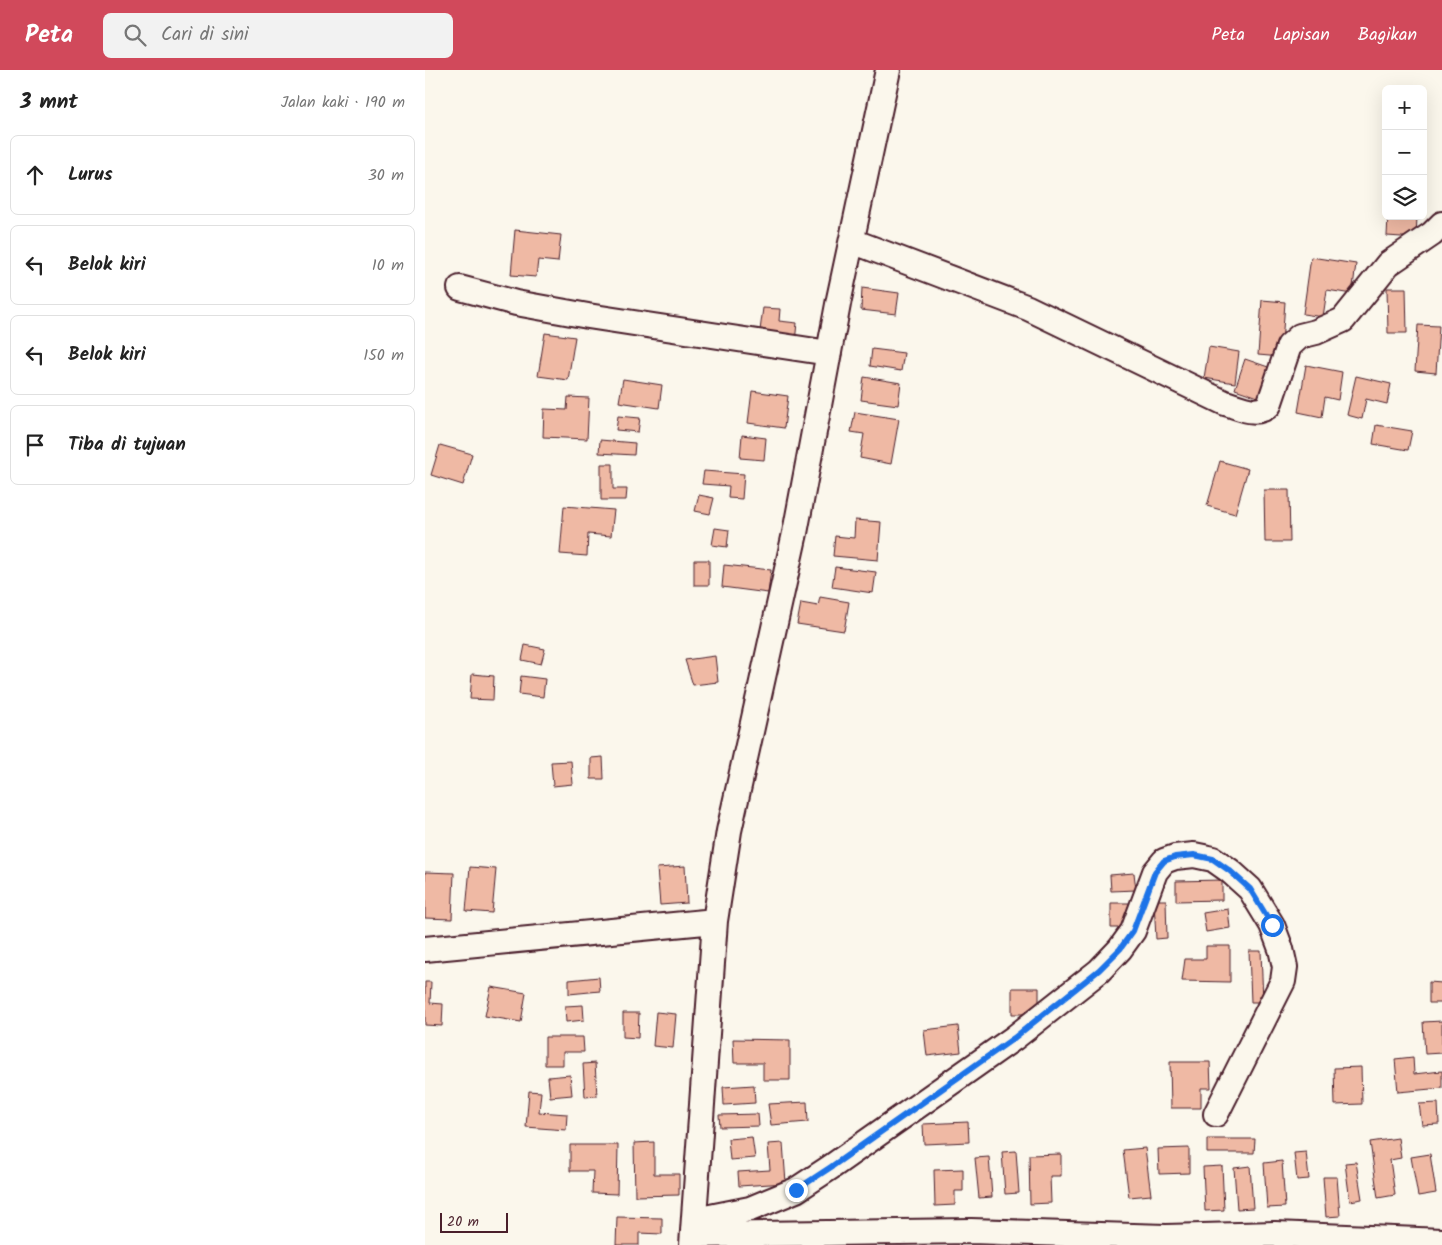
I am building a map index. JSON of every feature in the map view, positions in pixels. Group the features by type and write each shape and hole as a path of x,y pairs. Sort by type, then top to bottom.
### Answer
{"street":[{"path":"693,1233 715,921 729,831 795,533 829,353 888,70"},
{"path":"852,241 1028,308 1225,403 1256,412 1263,410 1269,405 1289,346 1300,336 1316,332 1343,320 1388,264 1442,224"},
{"path":"460,288 516,303 588,316 829,353"},
{"path":"693,1233 796,1190 839,1162 1014,1038 1099,970 1120,949 1133,931 1155,872 1164,861 1175,857 1194,855 1213,859 1250,889 1272,925 1281,948 1285,967 1283,981 1216,1114"},
{"path":"425,949 715,921"},
{"path":"693,1233 971,1231 1268,1240 1442,1241"}],"building":[{"path":"1388,220 1417,220 1416,238 1387,236"},
{"path":"515,230 561,235 558,262 538,260 536,277 511,275"},
{"path":"1311,257 1356,264 1352,294 1327,290 1323,317 1303,314"},
{"path":"862,288 899,293 896,314 861,310"},
{"path":"1387,288 1406,288 1407,333 1388,333"},
{"path":"1262,300 1285,302 1281,357 1258,355"},
{"path":"763,308 780,309 779,321 797,323 795,342 759,338"},
{"path":"1418,325 1439,326 1436,373 1415,371"},
{"path":"545,333 575,337 568,380 538,376"},
{"path":"1209,347 1239,352 1235,383 1204,378"},
{"path":"872,349 904,353 901,371 870,366"},
{"path":"1245,359 1274,369 1264,399 1235,389"},
{"path":"1306,365 1342,372 1338,400 1325,397 1322,417 1298,412"},
{"path":"1356,376 1391,384 1387,404 1366,399 1362,419 1347,415"},
{"path":"864,377 901,383 898,405 861,400"},
{"path":"623,379 662,385 659,408 619,402"},
{"path":"752,391 788,396 784,428 748,423"},
{"path":"568,397 589,398 587,439 543,437 544,409 567,410"},
{"path":"855,412 899,419 891,464 860,458 864,434 851,432"},
{"path":"618,416 640,418 638,432 616,430"},
{"path":"1376,425 1412,431 1408,450 1373,444"},
{"path":"742,435 766,438 764,460 740,458"},
{"path":"600,440 635,443 634,455 599,453"},
{"path":"440,445 472,454 463,485 431,475"},
{"path":"1220,461 1248,469 1235,514 1207,506"},
{"path":"601,464 613,464 613,489 627,489 626,500 601,500"},
{"path":"704,471 744,474 742,499 728,498 729,486 702,484"},
{"path":"1264,490 1289,490 1290,542 1265,542"},
{"path":"699,495 714,498 710,514 695,511"},
{"path":"564,506 614,510 611,536 588,534 587,556 560,554"},
{"path":"855,520 881,522 878,560 833,556 835,536 854,538"},
{"path":"715,528 729,530 727,547 712,545"},
{"path":"694,560 709,560 709,585 694,585"},
{"path":"724,565 771,570 768,593 722,587"},
{"path":"835,567 876,572 873,593 832,587"},
{"path":"820,597 849,602 844,631 797,624 801,603 818,606"},
{"path":"525,645 545,649 541,664 522,660"},
{"path":"715,656 718,682 693,685 685,660"},
{"path":"472,674 494,676 493,700 470,699"},
{"path":"521,676 545,679 543,697 519,694"},
{"path":"603,757 604,779 591,779 591,758"},
{"path":"571,761 573,784 553,786 551,762"},
{"path":"685,866 687,903 660,905 657,868"},
{"path":"470,867 496,869 492,913 466,911"},
{"path":"425,872 454,873 452,919 425,918"},
{"path":"1134,873 1136,890 1111,891 1110,875"},
{"path":"1222,880 1222,900 1176,901 1176,881"},
{"path":"1154,900 1166,900 1167,938 1156,939"},
{"path":"1111,903 1132,903 1133,928 1111,928"},
{"path":"1228,909 1230,928 1206,932 1203,913"},
{"path":"1206,946 1230,946 1230,982 1182,981 1185,959 1206,959"},
{"path":"1249,951 1261,951 1263,1002 1251,1002"},
{"path":"599,977 600,991 569,994 569,980"},
{"path":"425,982 431,982 430,1003 443,1004 442,1026 425,1025"},
{"path":"1429,982 1442,983 1442,1003 1429,1003"},
{"path":"491,987 526,993 521,1022 485,1016"},
{"path":"1012,988 1039,988 1039,1014 1012,1014"},
{"path":"583,1005 584,1020 566,1022 565,1006"},
{"path":"656,1012 676,1014 673,1048 653,1046"},
{"path":"623,1013 639,1013 638,1038 623,1037"},
{"path":"1442,1021 1442,1053 1425,1054 1423,1022"},
{"path":"958,1026 961,1052 927,1056 924,1030"},
{"path":"545,1037 583,1037 584,1052 563,1052 563,1065 545,1065"},
{"path":"733,1039 790,1040 790,1080 763,1080 763,1063 734,1063"},
{"path":"1413,1057 1414,1074 1442,1071 1442,1088 1398,1092 1395,1059"},
{"path":"1170,1062 1210,1062 1211,1088 1201,1088 1201,1108 1171,1108"},
{"path":"595,1063 597,1096 585,1097 583,1064"},
{"path":"1361,1067 1362,1104 1335,1105 1334,1068"},
{"path":"570,1075 572,1095 550,1097 548,1077"},
{"path":"754,1085 755,1103 724,1105 723,1087"},
{"path":"529,1091 541,1092 539,1112 567,1114 566,1130 526,1127"},
{"path":"807,1102 808,1122 771,1125 768,1104"},
{"path":"1438,1103 1439,1124 1422,1125 1419,1104"},
{"path":"758,1114 759,1126 720,1127 719,1115"},
{"path":"968,1122 969,1142 924,1144 923,1124"},
{"path":"752,1137 755,1158 730,1160 728,1139"},
{"path":"1398,1138 1401,1158 1390,1160 1395,1195 1378,1198 1370,1142"},
{"path":"1207,1139 1255,1139 1254,1153 1207,1153"},
{"path":"654,1142 654,1174 679,1174 679,1195 635,1196 634,1143"},
{"path":"783,1143 786,1183 739,1186 738,1172 770,1170 768,1144"},
{"path":"570,1145 618,1145 617,1194 592,1193 593,1171 570,1171"},
{"path":"1145,1148 1151,1195 1129,1197 1123,1150"},
{"path":"1189,1148 1189,1173 1159,1174 1158,1149"},
{"path":"1016,1151 1019,1193 1005,1194 1002,1152"},
{"path":"1306,1152 1309,1179 1297,1180 1294,1153"},
{"path":"1061,1154 1061,1176 1050,1176 1051,1203 1030,1204 1029,1155"},
{"path":"1430,1154 1436,1193 1418,1196 1411,1157"},
{"path":"989,1157 992,1197 979,1198 975,1158"},
{"path":"1282,1161 1285,1207 1267,1208 1264,1163"},
{"path":"1356,1162 1362,1199 1350,1201 1345,1163"},
{"path":"1222,1166 1224,1210 1205,1211 1203,1167"},
{"path":"1250,1166 1253,1208 1237,1209 1234,1168"},
{"path":"963,1169 963,1191 955,1191 955,1205 935,1206 934,1170"},
{"path":"1323,1177 1337,1177 1340,1216 1326,1217"},
{"path":"617,1217 662,1218 662,1234 639,1233 639,1245 616,1245"}],"route":[{"path":"796,1190 1014,1038 1099,970 1120,949 1133,931 1155,872 1164,861 1175,857 1194,855 1213,859 1250,889 1272,925"}]}
